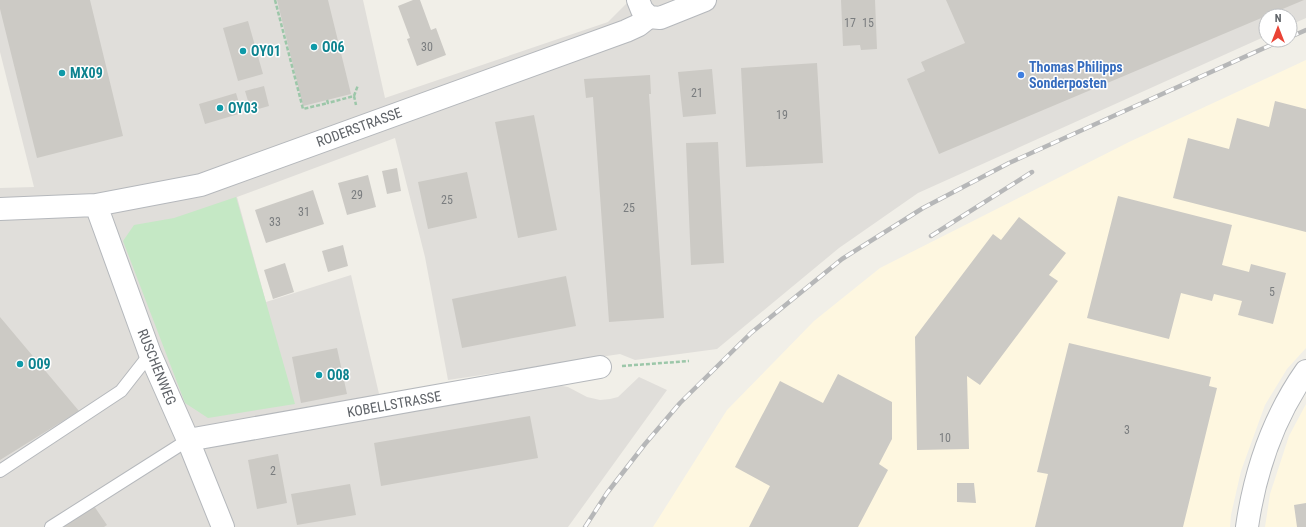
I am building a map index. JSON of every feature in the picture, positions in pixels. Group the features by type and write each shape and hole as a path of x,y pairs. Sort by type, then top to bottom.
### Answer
{"street":[{"name":"RODERSTRASSE","path":"0,209 96,206 201,185 626,31 639,25 643,8 660,18 705,0"},
{"name":"RUSCHENWEG","path":"96,206 150,354 188,440 223,527"},
{"name":"KOBELLSTRASSE","path":"188,440 600,367"},
{"path":"1246,527 1257,474 1268,440 1280,413 1306,371"}],"lane":[{"path":"0,471 121,391 150,354"},
{"path":"51,527 188,440"}],"path":[{"path":"275,0 303,109 354,96"},
{"path":"356,106 354,96 358,84"},
{"path":"600,367 689,361"}],"shaded area":[{"path":"0,0 363,0 385,98 608,22 630,0 1306,0 1306,18 1298,22 1298,8 1258,8 1258,40 918,193 839,248 717,349 635,360 620,354 448,380 425,257 395,138 237,197 266,302 351,275 384,415 551,384 568,387 587,397 600,400 618,397 639,377 667,390 568,527 0,527 0,188 34,187 0,52"},
{"path":"1306,60 1306,348 1287,369 1265,405 1241,471 1231,515 1230,527 653,527 727,410 814,321 880,268 1129,142"},
{"path":"1306,404 1306,527 1265,527 1270,494 1289,436"}],"green space":[{"path":"236,197 295,404 208,418 185,403 123,241 134,225 174,218"}],"building":[{"name":"MX09","path":"0,0 90,0 123,136 37,158 0,9"},
{"name":"O06","path":"277,0 328,0 351,94 303,106"},
{"path":"413,0 420,0 431,30 436,28 446,55 417,66 407,39 410,38 398,6"},
{"path":"841,0 875,0 877,49 861,50 860,45 843,46"},
{"name":"Thomas Philipps Sonderposten","path":"946,0 1304,0 1285,8 1258,8 1258,19 939,154 907,79 925,71 921,62 965,43"},
{"name":"OY01","path":"248,21 263,74 238,81 223,28"},
{"path":"817,63 823,163 746,167 741,68"},
{"path":"712,69 716,114 683,117 678,72"},
{"path":"650,75 651,94 649,94 664,318 609,322 593,97 586,98 584,79"},
{"path":"264,86 269,106 251,111 245,91"},
{"name":"OY03","path":"236,93 242,113 205,124 199,104"},
{"path":"1275,101 1306,109 1306,232 1173,198 1188,138 1229,149 1237,118 1269,127"},
{"path":"534,115 557,230 518,238 495,122"},
{"path":"718,142 724,263 691,265 686,143"},
{"path":"397,168 401,191 387,194 382,171"},
{"path":"467,172 477,218 428,229 418,182"},
{"path":"368,175 376,207 347,215 338,183"},
{"path":"313,190 324,224 266,243 255,210"},
{"path":"1118,196 1232,225 1222,265 1249,272 1251,264 1286,273 1273,324 1238,315 1242,301 1214,294 1212,301 1181,293 1169,339 1087,318"},
{"path":"1019,217 1066,253 1049,275 1058,281 980,385 967,376 969,449 917,450 915,337 993,234 1001,240"},
{"path":"343,245 348,266 328,272 322,251"},
{"path":"285,263 294,292 273,299 264,270"},
{"path":"566,276 576,326 462,348 452,299"},
{"name":"O09","path":"0,317 79,411 0,460"},
{"path":"1069,343 1211,377 1209,386 1217,388 1183,527 1035,527 1048,474 1037,472"},
{"name":"O08","path":"337,348 347,394 301,403 292,357"},
{"path":"838,374 892,402 892,439 879,464 888,470 858,527 749,527 770,486 735,467 780,381 823,403"},
{"path":"530,416 538,458 381,486 374,443"},
{"path":"278,454 287,503 257,509 248,460"},
{"path":"957,483 974,483 976,503 957,502"},
{"path":"350,484 356,515 297,525 291,494"},
{"path":"1306,503 1306,527 1297,527 1294,505"},
{"path":"94,506 107,525 104,527 62,527"}],"railway":[{"path":"1298,34 1306,30"},
{"path":"585,527 607,493 645,444 680,403 751,333 842,259 923,208 1009,163 1264,48"},
{"path":"931,236 1032,172"}],"place":[{"name":"O06","path":"314,47"},
{"name":"OY01","path":"243,51"},
{"name":"MX09","path":"62,73"},
{"name":"Thomas Philipps Sonderposten","path":"1021,75"},
{"name":"OY03","path":"220,108"},
{"name":"O09","path":"20,364"},
{"name":"O08","path":"319,375"}]}
